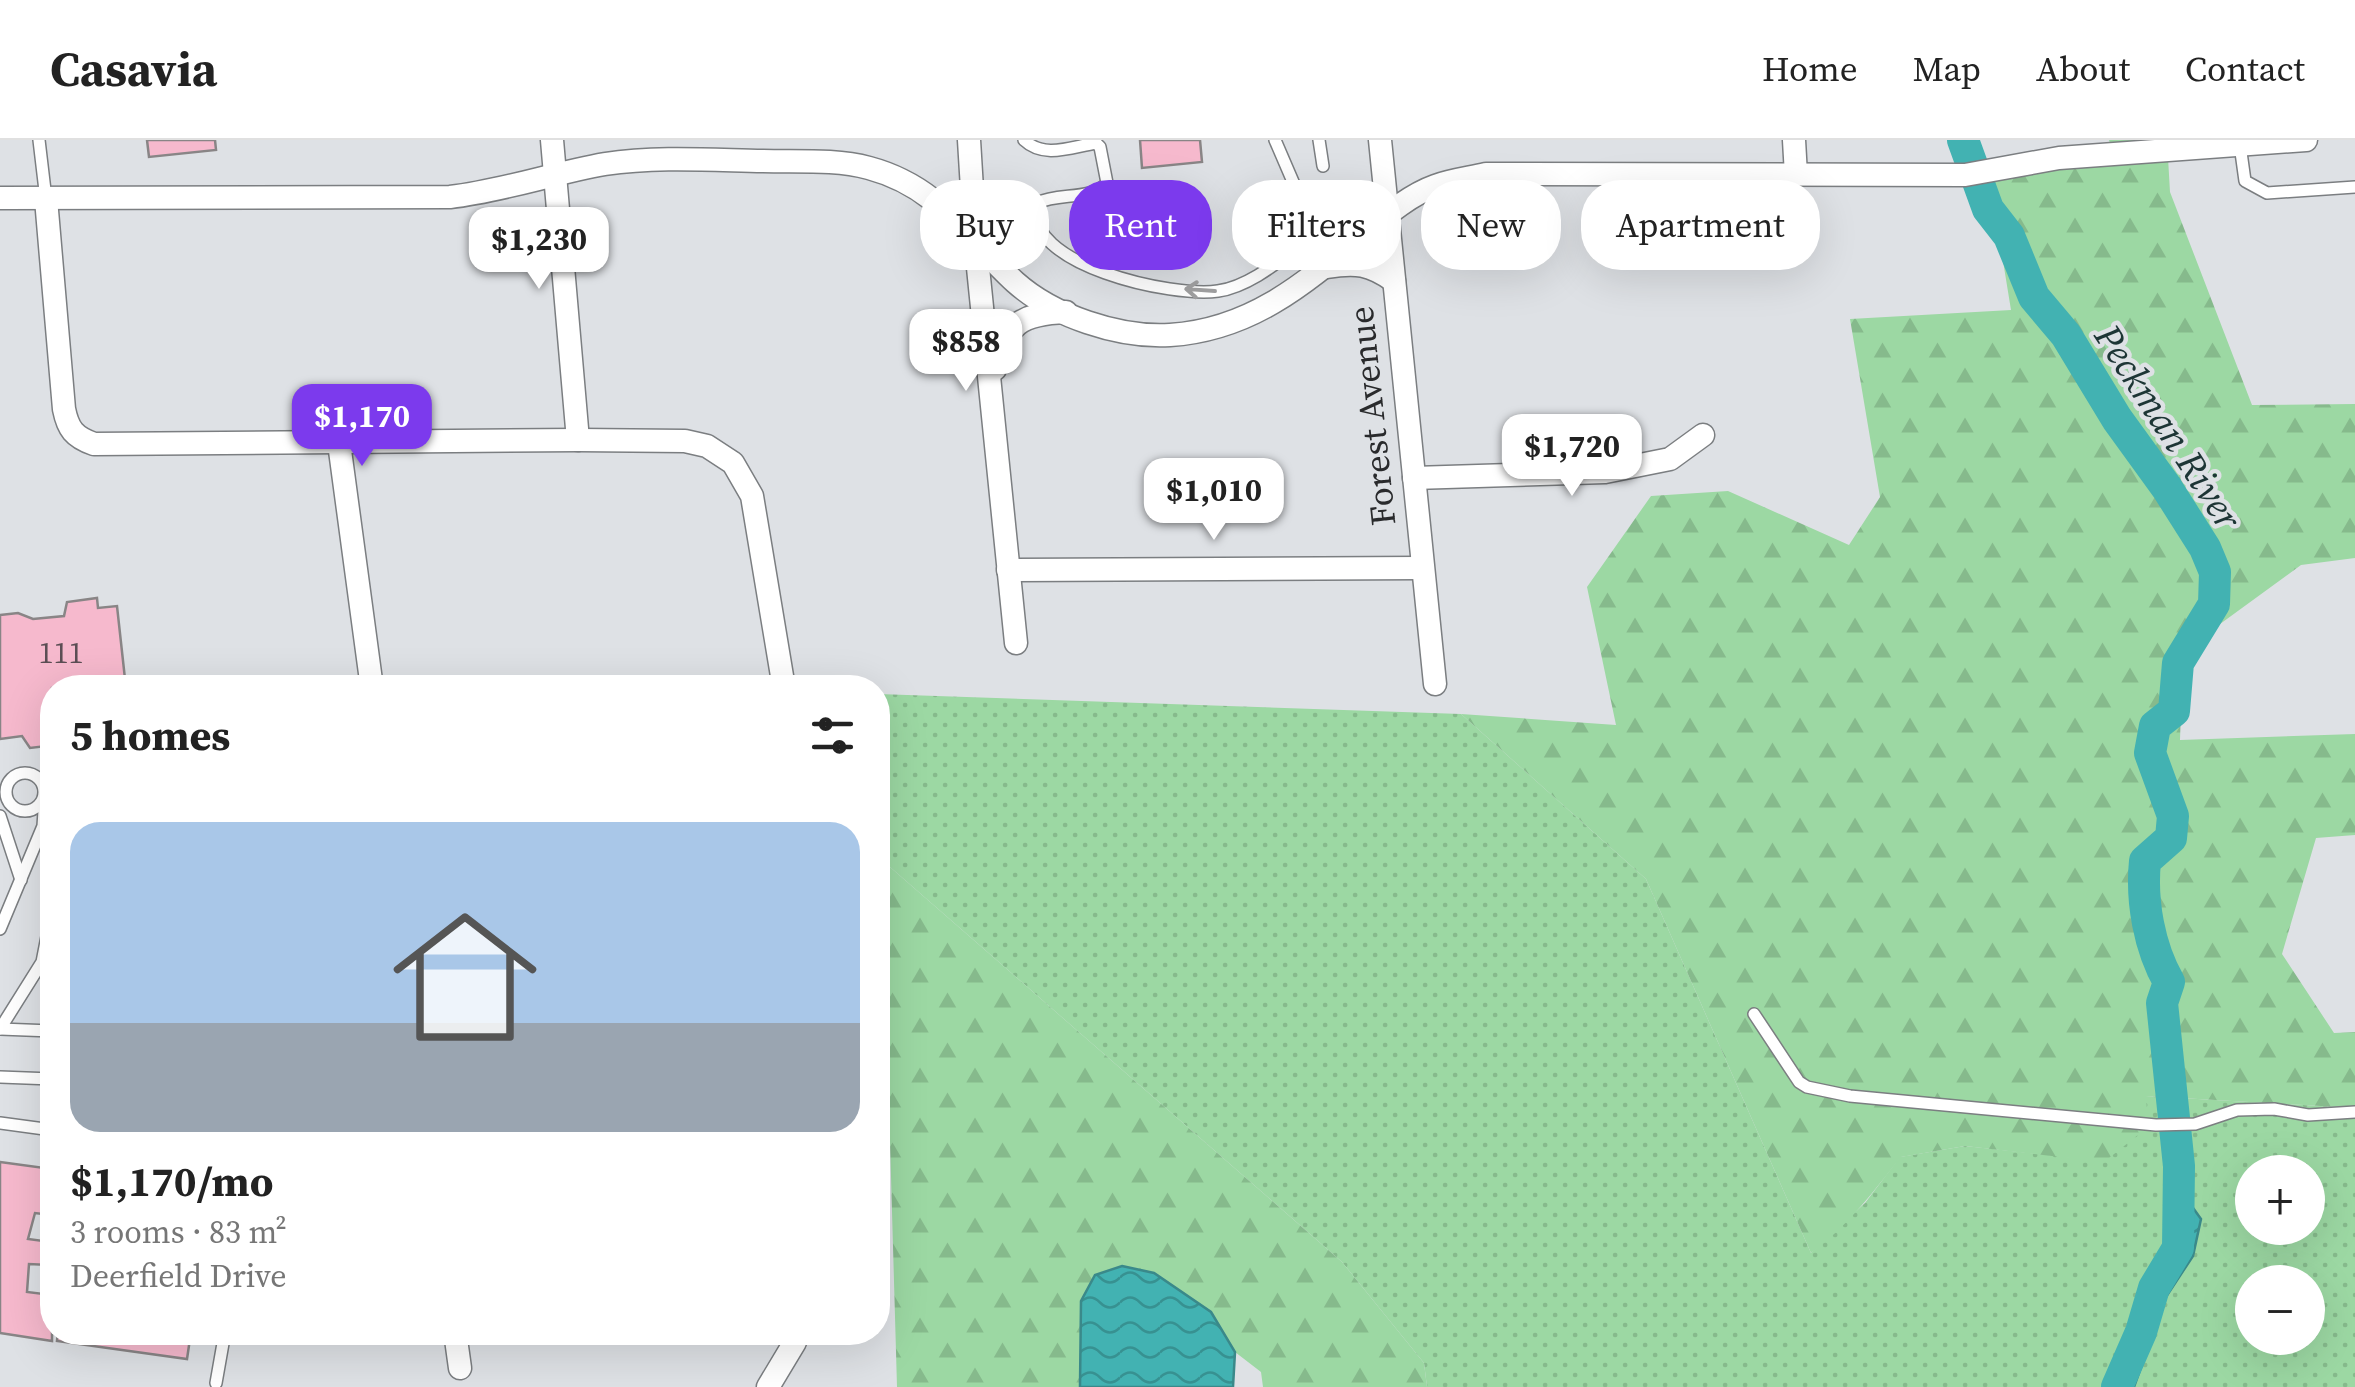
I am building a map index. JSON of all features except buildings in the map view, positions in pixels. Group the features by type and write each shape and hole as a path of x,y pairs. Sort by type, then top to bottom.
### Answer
{"street":[{"path":"552,140 578,440"},
{"path":"969,140 972,180"},
{"name":"Forest Avenue","path":"1380,140 1384,180"},
{"path":"1794,140 1796,175"},
{"path":"1401,205 1433,186 1486,174 1973,174 2059,158 2306,140"},
{"path":"0,198 450,197 488,193 555,175 647,159 828,162 868,168 920,191"},
{"path":"46,200 64,409 77,438 94,444 578,440 685,441 707,446 733,462 752,496 782,675"},
{"path":"980,270 1016,643"},
{"path":"1005,270 1041,300 1090,322 1167,335 1220,328 1270,307 1320,270"},
{"path":"1378,270 1394,281"},
{"name":"Forest Avenue","path":"1393,270 1435,684"},
{"path":"992,382 1003,341 1016,323 1039,314 1066,312"},
{"path":"1414,478 1605,472 1670,459 1703,435"},
{"path":"339,443 370,675"},
{"path":"1008,570 1421,568"},
{"path":"457,1345 460,1368"},
{"path":"768,1387 793,1345"}],"lane":[{"path":"38,140 46,200"},
{"path":"1024,140 1032,148 1047,152 1096,143 1100,147 1107,183 1100,190 1050,197 1037,203 1034,214 1041,232 1078,262 1124,280 1214,292 1237,287 1262,270"},
{"path":"1274,140 1292,180"},
{"path":"1319,140 1323,166"},
{"path":"2240,142 2245,181 2255,189 2267,193 2355,187"},
{"path":"40,781 32,774 4,779 12,808 25,812 40,805"},
{"path":"0,816 21,880"},
{"path":"0,929 40,833"},
{"path":"0,1029 40,974"},
{"path":"1754,1014 1799,1082 1807,1088 1850,1096 2156,1125 2195,1124 2237,1110 2355,1112"},
{"path":"0,1029 40,1031"},
{"path":"0,1076 40,1078"},
{"path":"0,1124 40,1129"},
{"path":"216,1383 223,1345"}],"green space":[{"path":"2109,140 2167,140 2170,192 2252,405 2355,404 2355,558 2301,565 2183,651 2180,740 2355,734 2355,835 2316,838 2282,954 2334,1033 2355,1032 2355,1108 2146,1096 2148,1127 2104,1162 1965,1146 1901,1157 1848,1220 1811,1253 1646,879 1461,714 1616,725 1587,587 1651,496 1728,491 1849,545 1880,497 1850,319 2011,310 1988,169 2111,147"},
{"path":"890,694 1461,714 1646,879 1811,1253 1865,1203 1900,1157 1965,1146 2104,1161 2146,1096 2355,1108 2355,1387 1427,1387 1424,1363 1342,1262 890,867"},
{"path":"890,867 1342,1262 1424,1363 1427,1387 1263,1387 1261,1372 1235,1352 1211,1312 1081,1301 1080,1387 897,1387 890,1141"}],"water":[{"path":"2169,1098 2185,1099 2189,1156 2181,1191 2201,1219 2193,1256 2158,1309 2156,1326 2134,1387 2103,1387 2125,1335 2181,1257 2186,1241 2182,1209 2170,1200"},
{"path":"1122,1266 1154,1273 1211,1312 1235,1352 1233,1387 1080,1387 1081,1301 1095,1275"}],"waterway":[{"name":"Peckman River","path":"1963,140 1988,209 2009,236 2034,297 2066,335 2117,419 2167,488 2205,548 2215,572 2214,604 2178,663 2174,711 2155,726 2150,753 2173,816 2171,838 2145,861 2144,876 2152,939 2169,982 2162,1003 2179,1166 2178,1248 2154,1288 2141,1332 2117,1387"}]}
